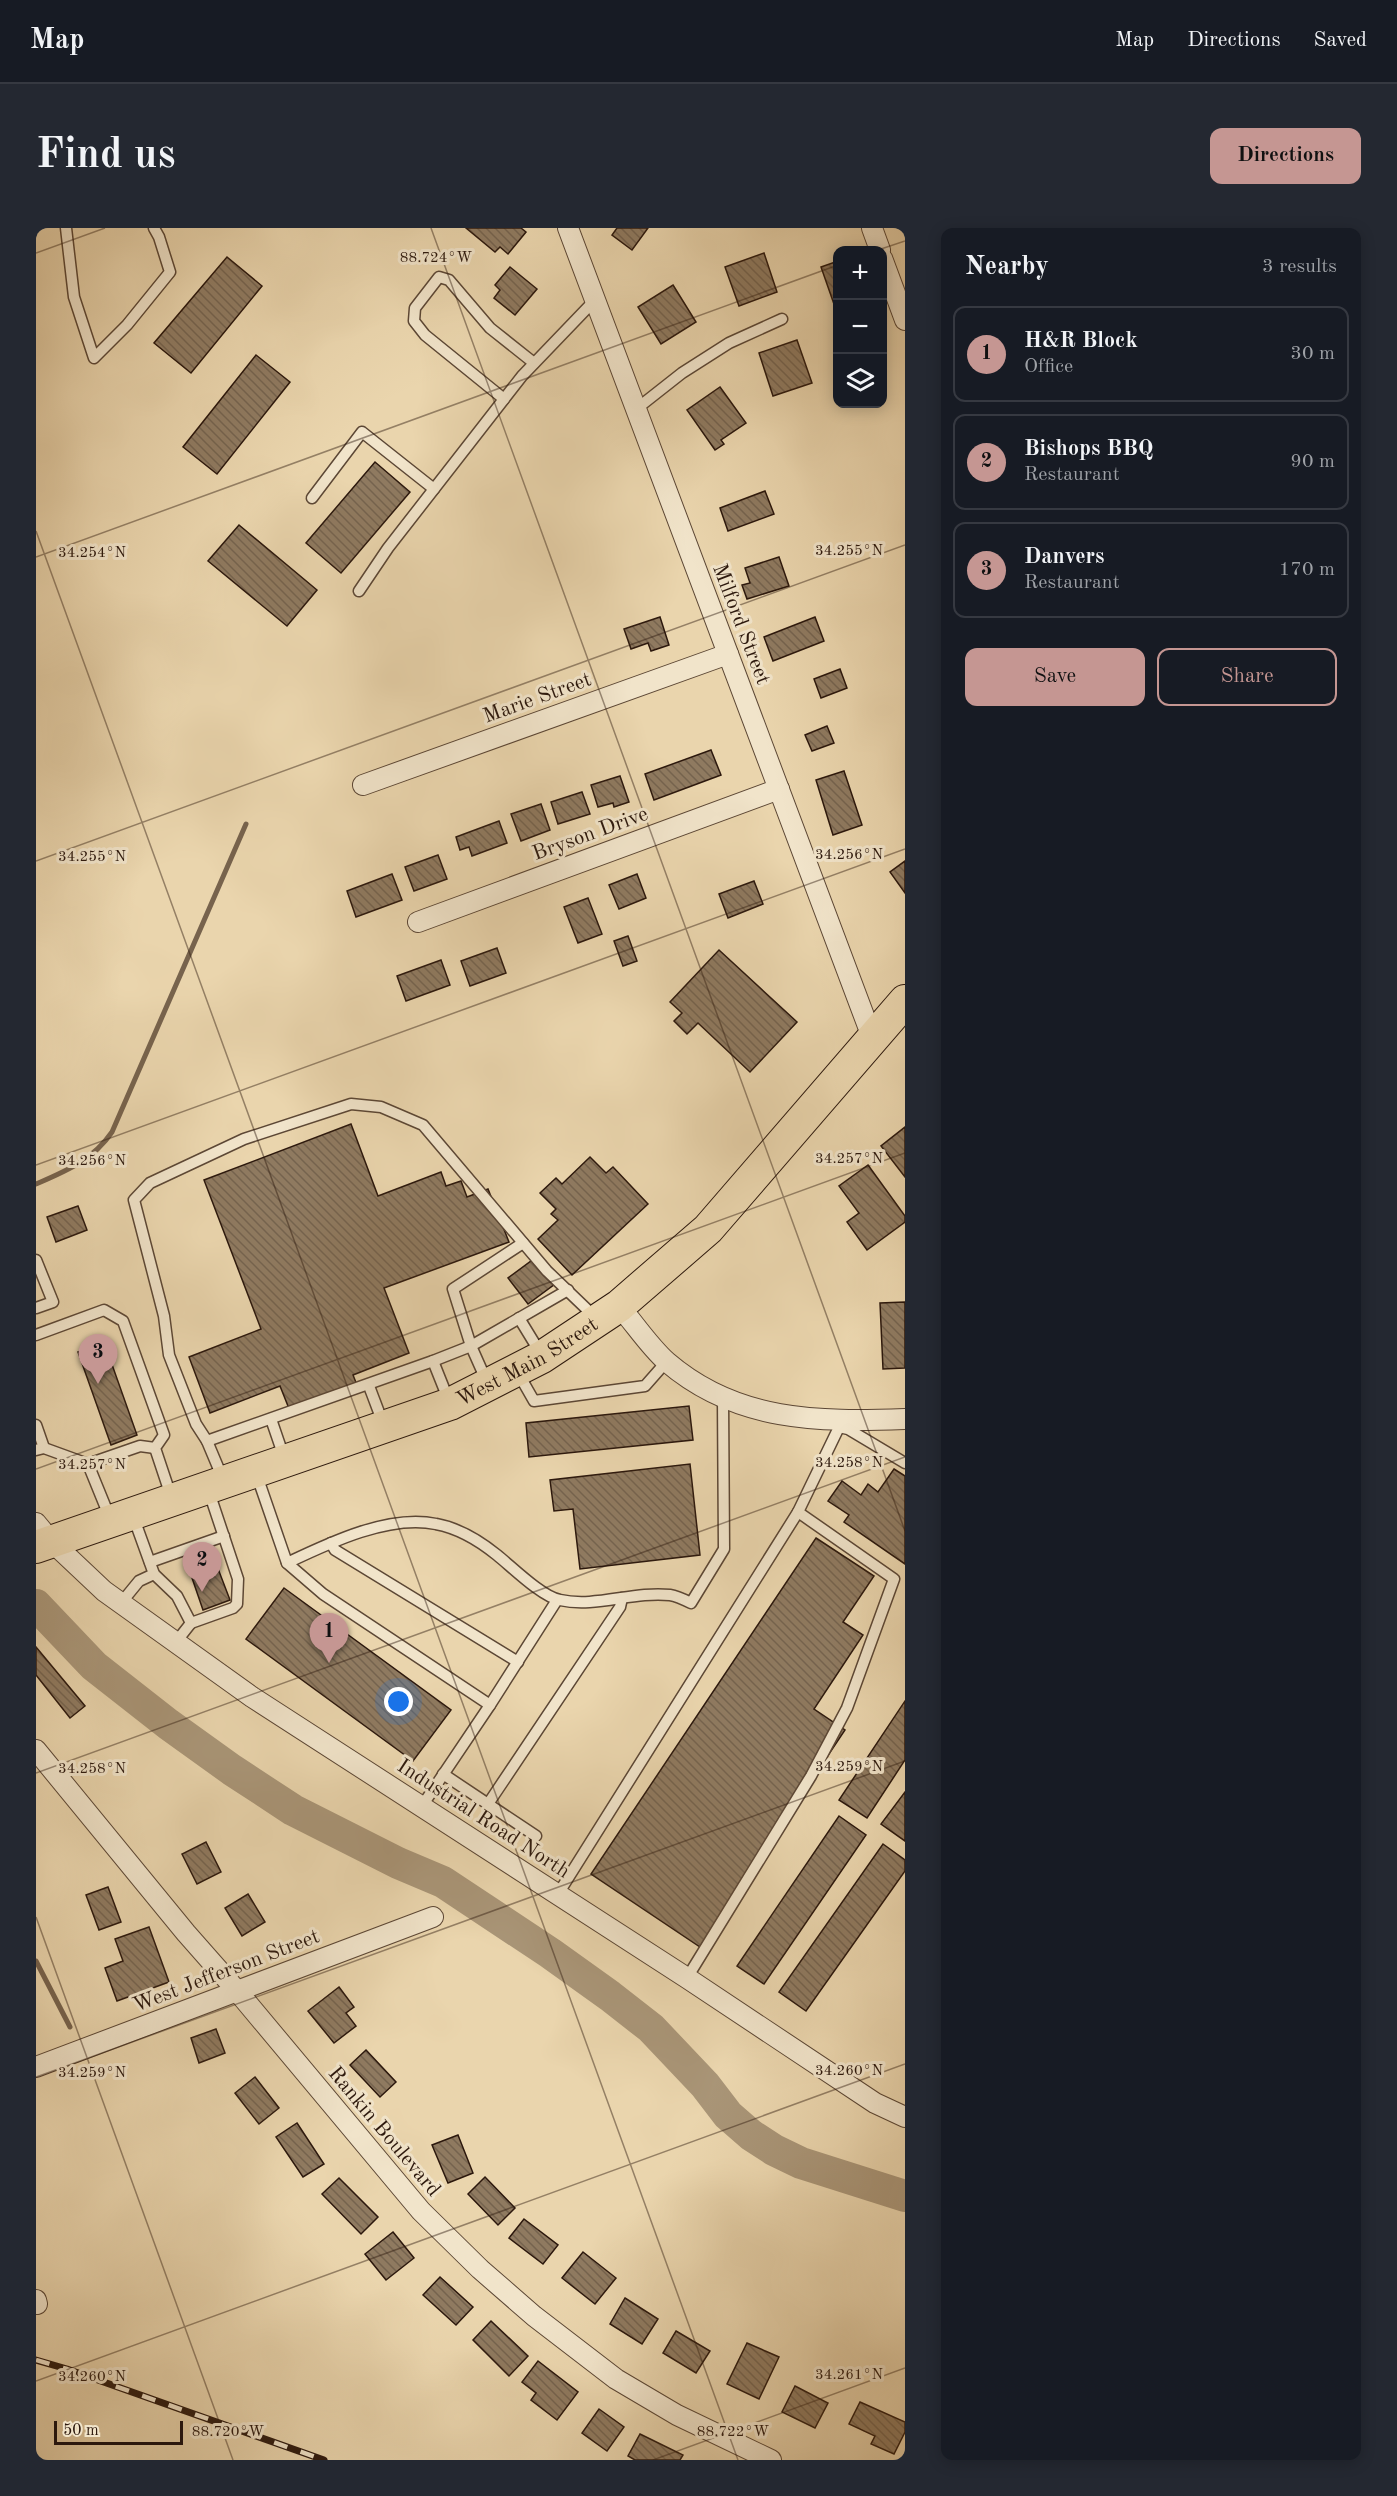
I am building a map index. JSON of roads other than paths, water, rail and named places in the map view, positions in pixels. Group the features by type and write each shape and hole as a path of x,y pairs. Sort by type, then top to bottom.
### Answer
{"main road":[{"name":"West Main Street","path":"41,1537 121,1517 450,1404 529,1364 609,1313 708,1229 905,1000"}],"street":[{"name":"Milford Street","path":"567,228 872,1037"},
{"path":"872,228 879,246"},
{"path":"887,267 900,289 905,320"},
{"name":"Marie Street","path":"363,785 728,654"},
{"name":"Bryson Drive","path":"418,922 779,789"},
{"path":"609,1313 667,1361 723,1399 770,1413 841,1424 905,1419"},
{"name":"Industrial Road North","path":"41,1537 121,1603 252,1697 687,1978 875,2103 905,2117"},
{"name":"Rankin Boulevard","path":"36,1750 186,1933 421,2211 480,2269 534,2316 616,2379 677,2415 771,2460"},
{"name":"West Jefferson Street","path":"36,2067 433,1917"}],"lane":[{"path":"66,228 74,297 94,358 127,325 170,272 154,228"},
{"path":"504,399 425,335 414,321 415,308 439,277 449,280 490,328 534,363"},
{"path":"359,591 388,548 504,399 534,363 594,302"},
{"path":"635,410 682,373 729,343 782,319"},
{"path":"312,498 362,432 434,489"},
{"path":"176,1642 191,1623 233,1608 237,1604 238,1579 224,1536 207,1441 196,1424 169,1355 164,1316 134,1200 150,1183 244,1138 351,1104 381,1107 423,1125 547,1271 568,1290 609,1313"},
{"path":"489,1385 471,1346 453,1289 523,1243"},
{"path":"36,1260 52,1302 36,1308"},
{"path":"207,1441 369,1386 471,1346 568,1290"},
{"path":"36,1335 104,1310 123,1321 164,1435 155,1448"},
{"path":"519,1318 534,1401 645,1386 667,1361"},
{"path":"433,1361 450,1404"},
{"path":"369,1386 384,1426"},
{"path":"288,1563 331,1542 358,1533 415,1522 437,1524 459,1532 487,1547 529,1582 558,1600 580,1603 671,1595 692,1603 724,1549 723,1399"},
{"path":"271,1419 285,1461"},
{"path":"558,1894 798,1512 841,1424 905,1463"},
{"path":"36,1425 40,1449 88,1464 140,1446 155,1448"},
{"path":"155,1448 172,1500"},
{"path":"88,1464 150,1562 154,1574 177,1596 191,1623"},
{"path":"255,1471 288,1563 323,1594 490,1705"},
{"path":"687,1978 811,1776 847,1708 900,1577 798,1512"},
{"path":"150,1562 224,1536"},
{"path":"331,1542 334,1550 518,1662"},
{"path":"121,1603 139,1581 154,1574"},
{"path":"488,1804 620,1606 622,1598"},
{"path":"422,1806 558,1600"},
{"path":"443,1774 536,1836"}],"waterway":[{"path":"36,1184 88,1157 105,1142 112,1132 246,824"},
{"path":"36,1605 94,1666 232,1770 293,1810 398,1863 443,1882 610,1996 651,2028 705,2085 728,2115 751,2135 774,2150 801,2163 905,2196"},
{"path":"36,1961 70,2027"}],"railway":[{"path":"36,2360 324,2460"}],"place":[{"name":"Danvers","path":"98,1384"},
{"name":"Bishops BBQ","path":"202,1592"},
{"name":"H&R Block","path":"329,1663"}]}
